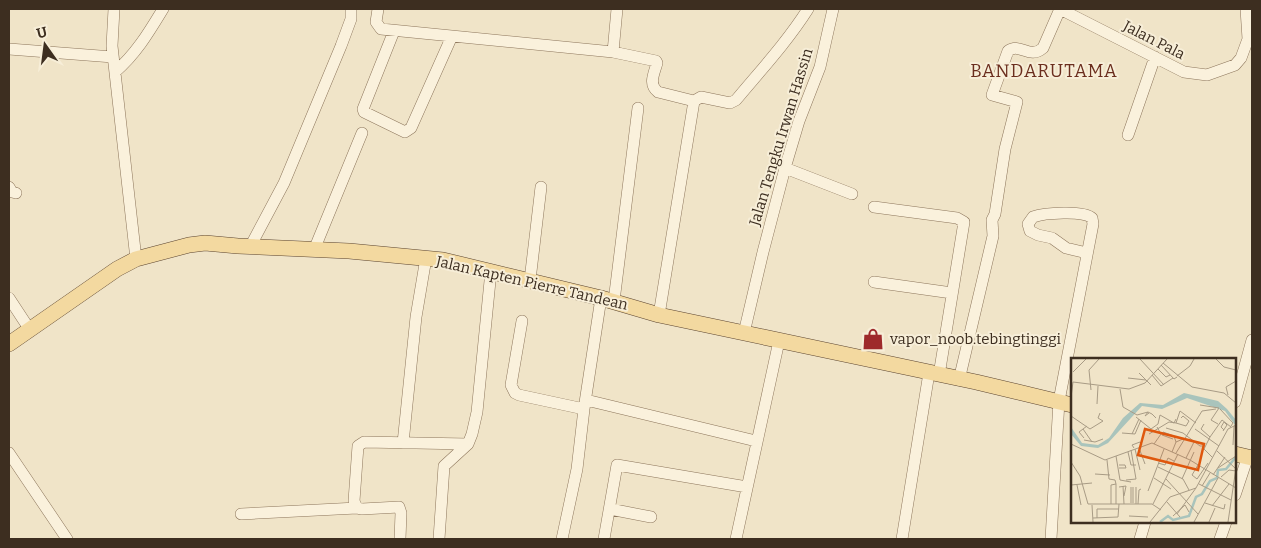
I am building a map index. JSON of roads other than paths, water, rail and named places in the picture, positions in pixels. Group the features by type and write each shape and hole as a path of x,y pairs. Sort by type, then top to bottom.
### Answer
{"main road":[{"name":"Jalan Kapten Pierre Tandean","path":"9,344 136,259 189,245 205,243 250,247 350,251 444,260 607,299 659,315 1065,403"}],"street":[{"path":"114,9 112,46 136,259"},
{"path":"115,72 127,62 142,44 163,9"},
{"path":"250,247 284,183 341,46 351,19 351,9"},
{"path":"378,9 376,22 381,29 613,52 656,61 652,82 653,88 662,94 694,101 702,97 730,103 736,100 797,26 808,9"},
{"path":"613,52 617,9"},
{"name":"Jalan Tengku Irwan Hassin","path":"744,333 785,168 799,122 820,67 833,9"},
{"path":"959,380 993,236 992,220 995,214 1005,149 1017,102 992,95 1008,51 1011,48 1017,48 1030,53 1040,51 1060,9"},
{"name":"Jalan Pala","path":"1060,9 1184,72 1207,74 1235,64 1241,58 1250,40"},
{"path":"1246,9 1250,40"},
{"path":"394,30 363,109 364,112 405,132 411,128 452,36"},
{"path":"9,49 113,57"},
{"path":"1128,135 1155,57"},
{"path":"659,315 694,101"},
{"path":"562,539 577,469 585,404 607,299 638,108"},
{"path":"314,250 362,133"},
{"path":"785,168 852,194"},
{"path":"530,280 542,187"},
{"path":"874,207 957,218 964,222 952,293 934,374 902,539"},
{"path":"1072,358 1093,224 1092,218 1090,215 1044,214 1033,217 1028,224 1030,230 1038,235 1052,238 1066,248 1087,253"},
{"path":"403,443 416,317 426,258"},
{"path":"439,539 444,466 468,444 477,412 491,271"},
{"path":"874,282 952,293"},
{"path":"9,298 30,330"},
{"path":"522,322 511,385 515,393 585,404 756,441"},
{"path":"736,539 779,340"},
{"path":"1236,398 1252,340"},
{"path":"1052,539 1065,403 1071,362"},
{"path":"357,508 354,501 358,446 364,442 468,444"},
{"path":"9,453 67,539"},
{"path":"1236,491 1245,456"},
{"path":"604,539 618,465 747,487"},
{"path":"241,514 399,507 401,513 400,539"},
{"path":"610,509 651,516"},
{"path":"1140,539 1145,523"},
{"path":"1220,539 1226,523"}],"place":[{"name":"vapor_noob.tebingtinggi","path":"873,339"}],"district":[{"name":"BANDARUTAMA","path":"1044,71"}]}
